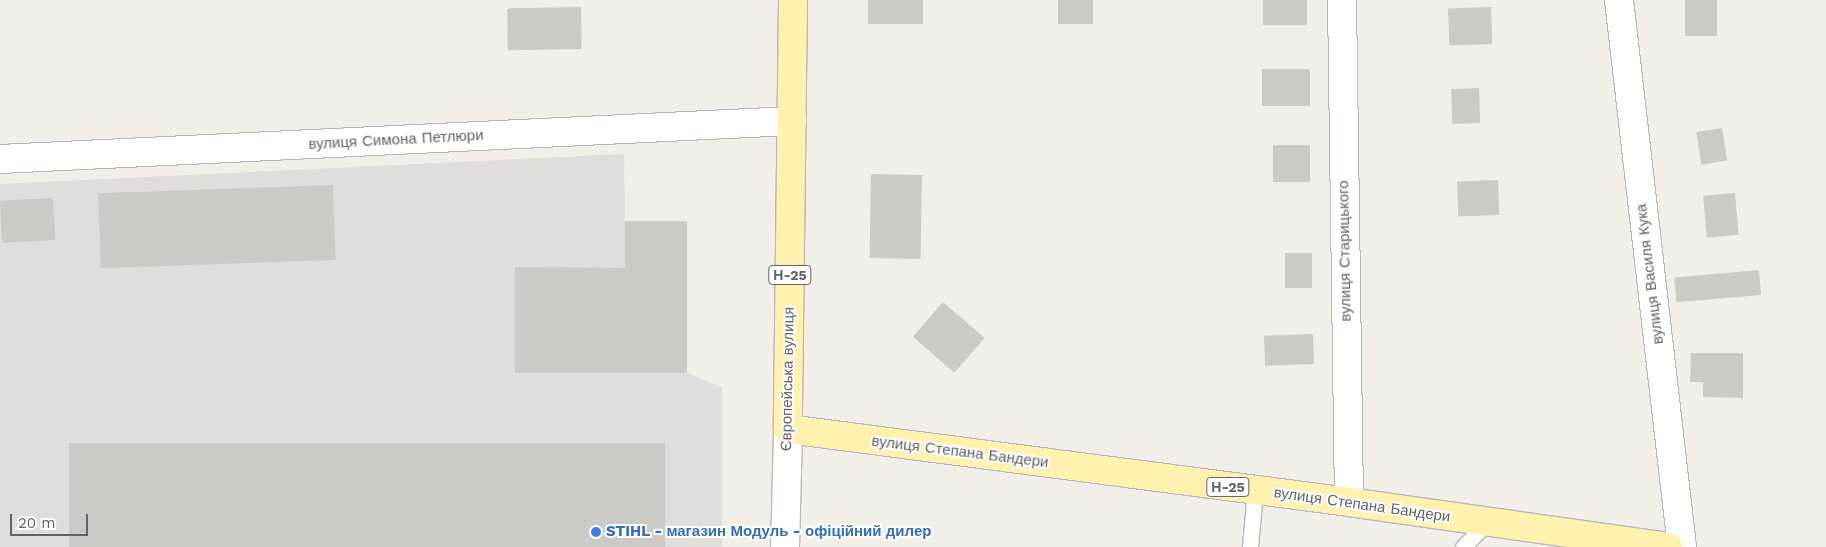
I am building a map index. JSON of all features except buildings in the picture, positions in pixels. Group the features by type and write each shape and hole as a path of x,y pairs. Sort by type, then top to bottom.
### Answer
{"main road":[{"name":"Європейська вулиця","path":"788,429 793,0"},
{"name":"вулиця Степана Бандери","path":"788,429 1349,502 1668,547"}],"street":[{"name":"вулиця Старицького","path":"1342,0 1349,502"},
{"name":"вулиця Василя Кука","path":"1618,0 1682,547"},
{"name":"вулиця Симона Петлюри","path":"0,159 792,121"},
{"name":"Європейська вулиця","path":"785,547 788,429"}],"lane":[{"path":"1250,547 1255,490"},
{"path":"1463,547 1487,522"}],"shaded area":[{"path":"624,154 625,221 687,221 687,373 722,387 722,547 0,547 0,184"}],"place":[{"name":"STIHL - магазин Модуль - офіційний дилер","path":"596,532"}]}
